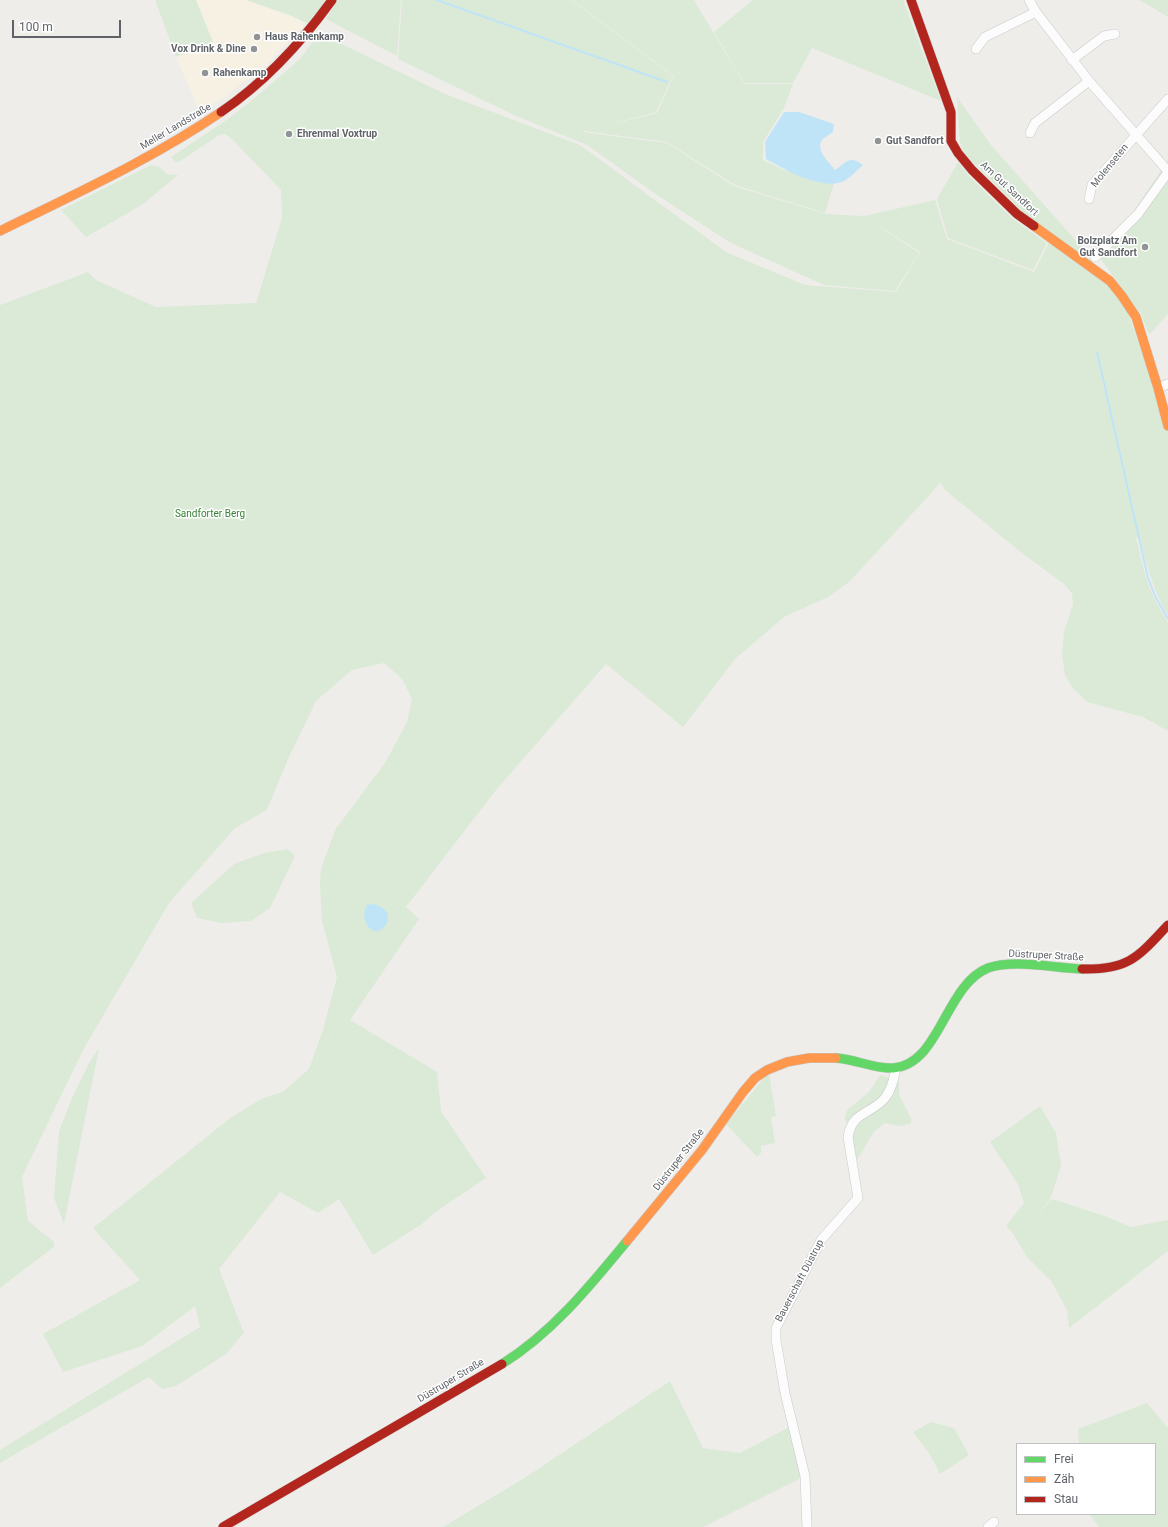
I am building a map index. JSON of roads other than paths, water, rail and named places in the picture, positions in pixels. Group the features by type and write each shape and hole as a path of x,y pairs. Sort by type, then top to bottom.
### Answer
{"street":[{"name":"Meller Landstraße","path":"0,231 160,150 201,126 246,94 272,70 307,33 332,0"},
{"name":"Am Gut Sandfort","path":"911,0 950,112 951,141 958,153 972,170 1017,214 1110,281 1122,296 1136,317 1168,426"},
{"name":"Molenseten","path":"1030,0 1036,12 1072,60 1168,171 1138,214 1095,257"},
{"path":"976,49 986,37 1036,12"},
{"path":"1072,60 1104,36 1115,34"},
{"path":"1030,133 1035,123 1089,81"},
{"name":"Molenseten","path":"1088,199 1092,185 1168,99"},
{"path":"1158,388 1168,384"},
{"name":"Düstruper Straße","path":"223,1527 320,1472 511,1358 545,1332 579,1297 633,1234 697,1156 741,1094 755,1078 768,1070 787,1062 813,1057 840,1058 882,1068 896,1068 909,1063 930,1043 959,995 969,982 981,972 993,966 1005,964 1099,970 1117,967 1130,962 1140,954 1168,925"},
{"name":"Bauerschaft Düstrup","path":"807,1527 805,1476 785,1393 776,1340 776,1328 821,1240 858,1198 848,1137 849,1128 856,1119 885,1099 891,1089 896,1068"}],"water":[{"path":"784,112 799,112 834,124 833,132 822,140 820,148 821,152 835,170 845,162 851,160 863,165 844,181 825,183 804,178 766,159 765,142"},
{"path":"372,904 382,908 387,913 388,919 386,925 382,929 376,931 371,929 364,918 367,905"}],"waterway":[{"path":"437,0 667,82"},
{"path":"1097,352 1148,578 1155,596 1168,619"}],"place":[{"name":"Haus Rahenkamp","path":"257,37"},
{"name":"Vox Drink & Dine","path":"254,49"},
{"name":"Rahenkamp","path":"205,73"},
{"name":"Ehrenmal Voxtrup","path":"289,134"},
{"name":"Gut Sandfort","path":"878,141"},
{"name":"Bolzplatz Am Gut Sandfort","path":"1145,247"}],"park label":[{"name":"Sandforter Berg","path":"210,514"}]}
